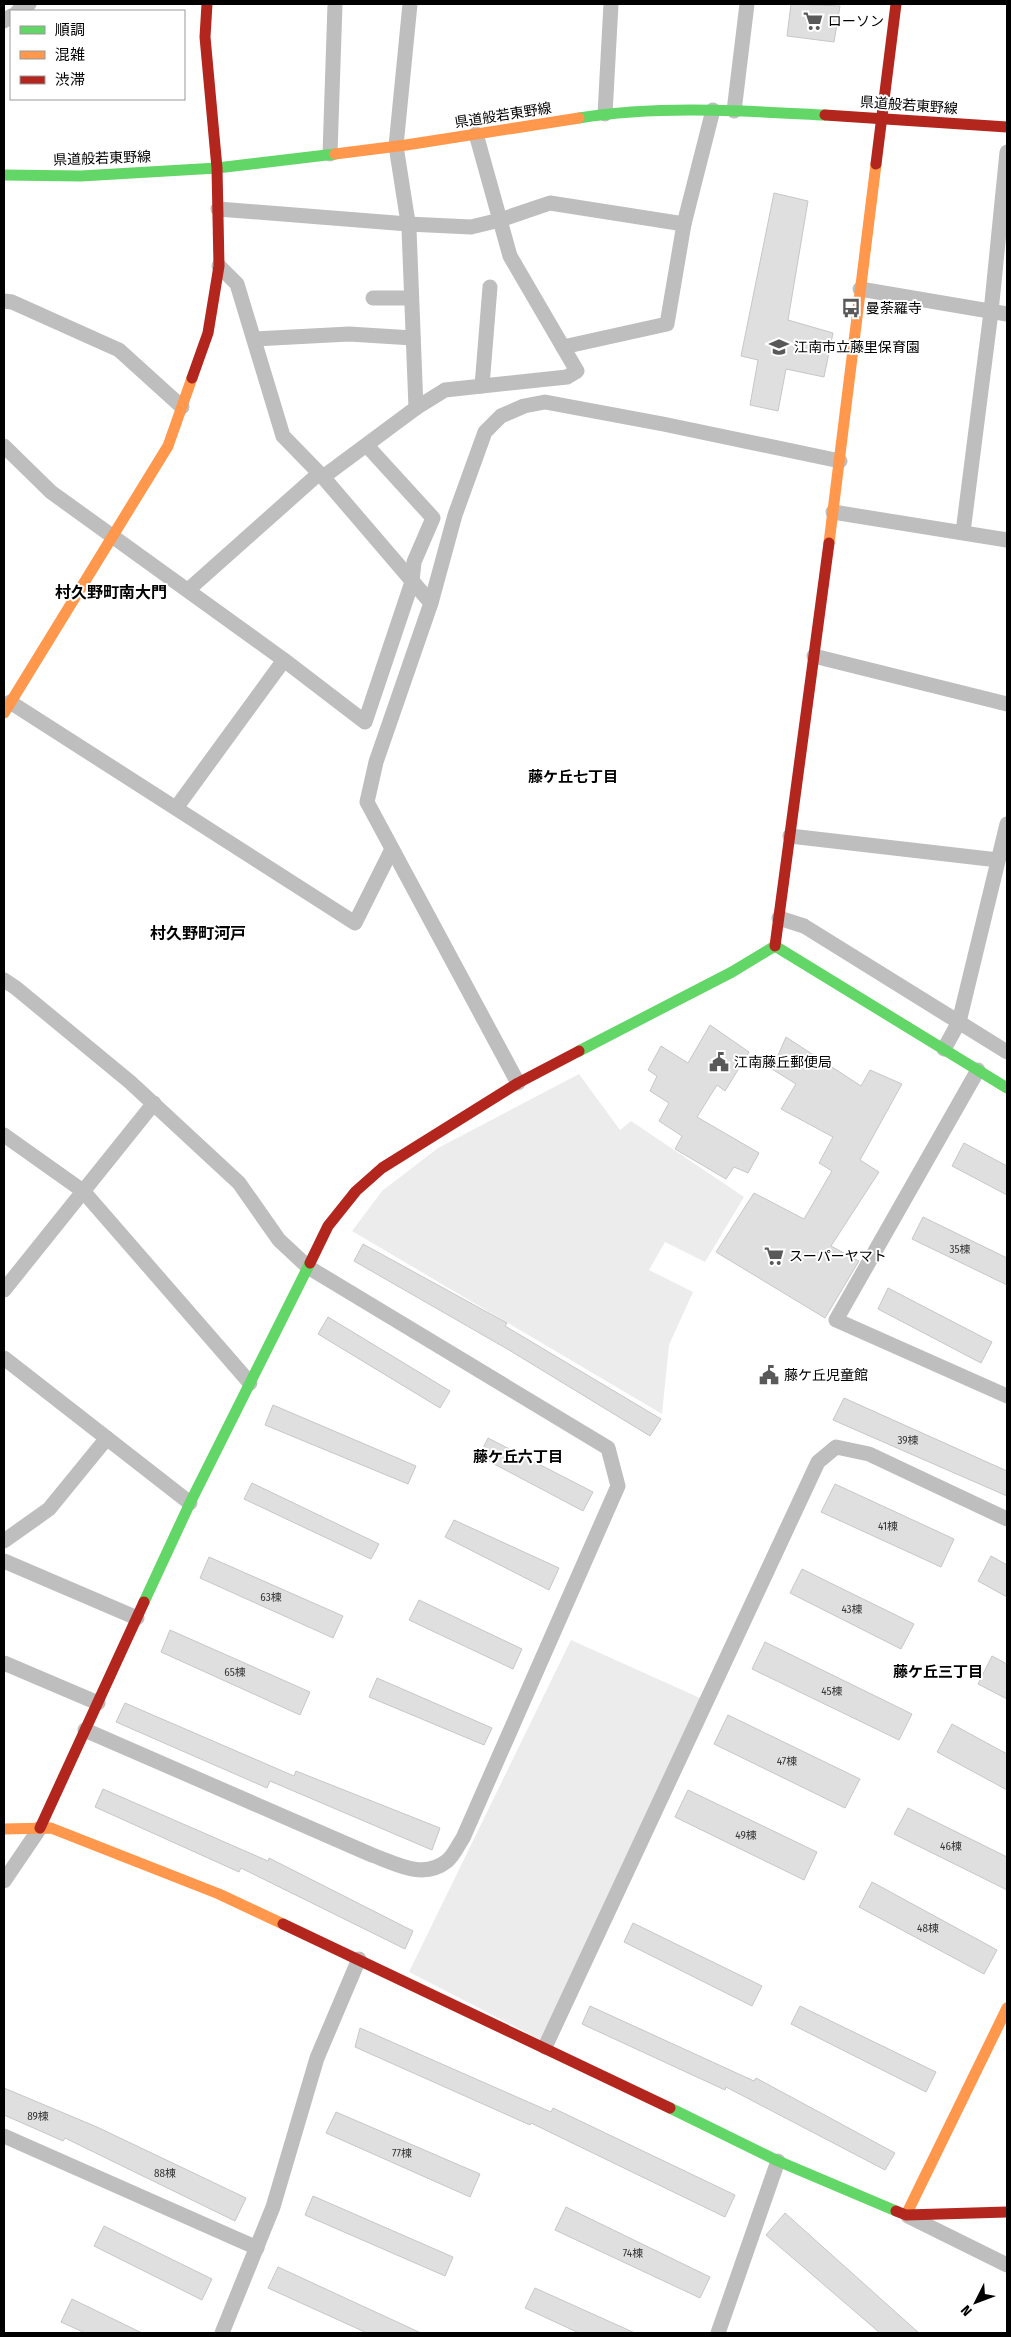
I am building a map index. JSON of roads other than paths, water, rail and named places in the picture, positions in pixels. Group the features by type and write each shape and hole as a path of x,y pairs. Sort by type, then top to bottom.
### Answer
{"street":[{"path":"207,4 205,37 217,168 219,266 208,333 168,446 7,707 176,808 355,924 392,848"},
{"path":"330,154 335,4"},
{"path":"410,4 396,146 408,224 416,408"},
{"path":"605,114 611,4"},
{"path":"734,111 748,4"},
{"path":"775,946 840,461 896,4"},
{"path":"563,347 667,324 684,224 713,110"},
{"name":"県道般若東野線","path":"4,174 80,176 217,168 396,146 605,114 713,110 881,117 1007,127"},
{"path":"188,590 319,477 416,408 445,390 567,378 577,371 510,256 476,134"},
{"path":"963,532 991,312 1007,152"},
{"path":"218,209 408,224 471,226 500,220 550,203 684,224"},
{"path":"219,266 237,284 283,436 431,603"},
{"path":"482,386 490,287"},
{"path":"860,289 1007,314"},
{"path":"373,298 411,298"},
{"path":"4,301 12,302 119,350 182,407"},
{"path":"254,339 349,334 413,338"},
{"path":"518,1083 367,802 376,762 431,603 455,515 485,432 501,416 524,406 545,402 663,424 840,461"},
{"path":"4,446 51,492 284,660 365,722 412,582 414,562 433,518 370,449"},
{"path":"833,512 1007,540"},
{"path":"814,656 1007,704"},
{"path":"176,808 284,660"},
{"path":"944,1049 956,1028 1007,824"},
{"path":"790,836 998,860"},
{"path":"779,918 804,926 956,1028 1007,1052"},
{"path":"4,1881 40,1828 190,1503 328,1226 356,1191 382,1168 518,1083 732,972 775,946"},
{"path":"775,946 1007,1088"},
{"path":"4,980 154,1103 239,1183 279,1240 308,1267 608,1448 618,1486 463,1838 448,1860 430,1870 414,1871 372,1855 85,1730"},
{"path":"978,1070 836,1320 1007,1396"},
{"path":"4,1290 154,1103"},
{"path":"4,1134 83,1191 250,1383"},
{"path":"4,1358 190,1503"},
{"path":"4,1541 49,1509 107,1438"},
{"path":"545,2047 818,1462 836,1447 869,1454 1007,1519"},
{"path":"4,1561 137,1618"},
{"path":"4,1663 98,1703"},
{"path":"6,1826 51,1828 220,1894 545,2047 778,2161 906,2215 965,2246 1007,2265"},
{"path":"222,2333 273,2207 317,2058 359,1959"},
{"path":"906,2215 1007,2008"},
{"path":"4,2136 257,2248"},
{"path":"718,2333 778,2161"},
{"path":"906,2215 1007,2212"}],"place":[{"name":"ローソン","path":"813,21"},
{"name":"曼荼羅寺","path":"851,308"},
{"name":"江南市立藤里保育園","path":"779,347"},
{"name":"江南藤丘郵便局","path":"719,1062"},
{"name":"スーパーヤマト","path":"774,1256"},
{"name":"藤ケ丘児童館","path":"769,1375"}],"district":[{"name":"村久野町南大門","path":"111,592"},
{"name":"藤ケ丘七丁目","path":"573,777"},
{"name":"村久野町河戸","path":"198,933"},
{"name":"藤ケ丘六丁目","path":"518,1457"},
{"name":"藤ケ丘三丁目","path":"938,1672"}]}
